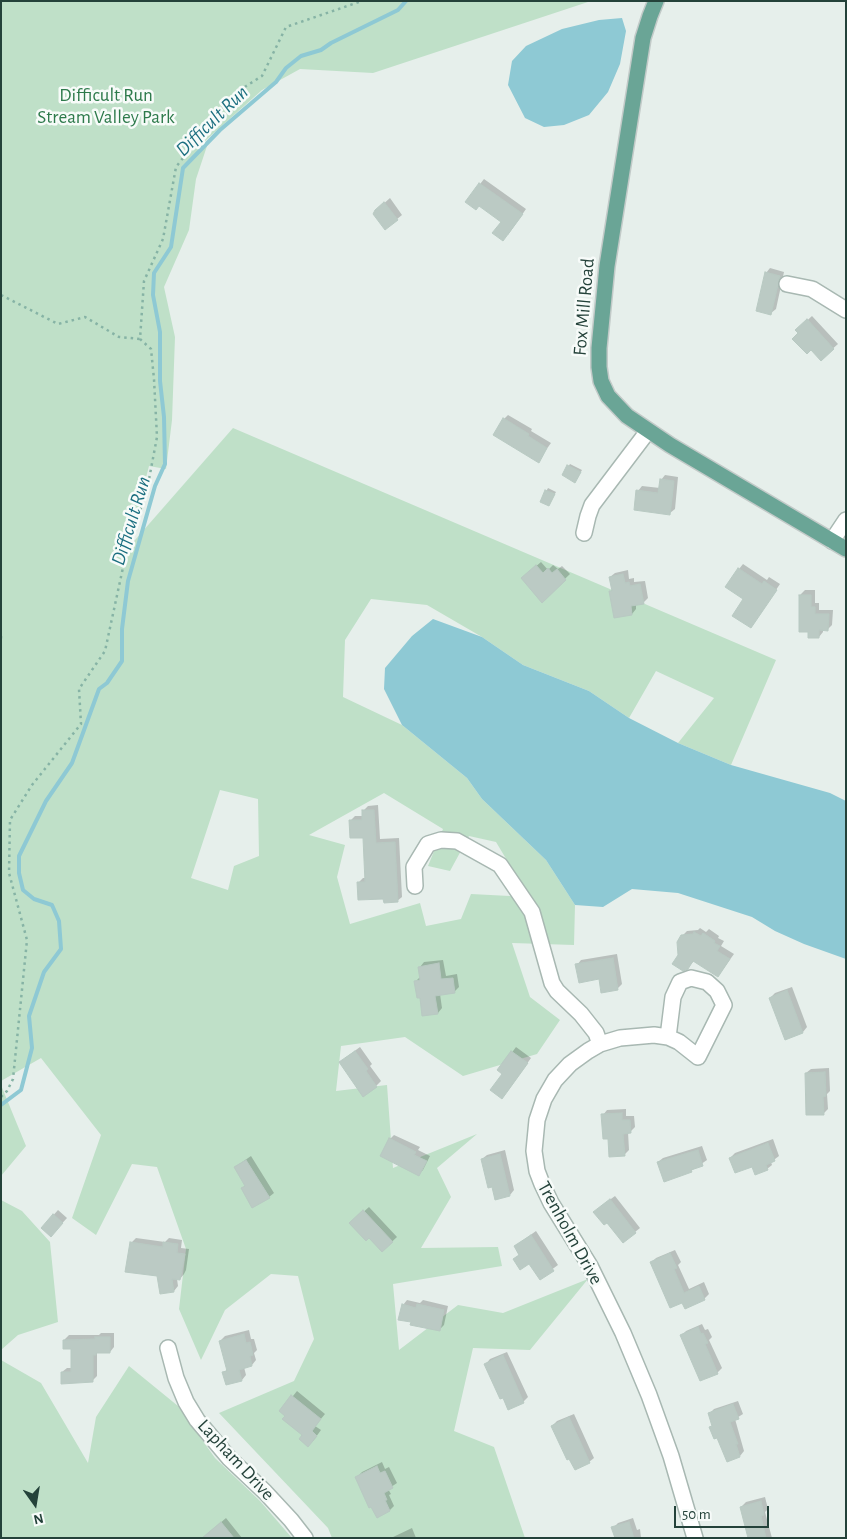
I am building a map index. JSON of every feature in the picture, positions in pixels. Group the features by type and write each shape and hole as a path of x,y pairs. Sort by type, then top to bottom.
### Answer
{"main road":[{"name":"Fox Mill Road","path":"656,1 643,38 606,266 599,348 601,381 608,396 627,416 648,431 720,476 846,549"}],"street":[{"path":"787,284 812,289 846,310"},
{"path":"584,533 592,505 648,431"},
{"path":"832,541 846,520"},
{"path":"415,886 414,867 428,844 441,840 457,841 500,865 532,912 552,983 557,991 582,1014 596,1033 600,1044"},
{"name":"Trenholm Drive","path":"668,1037 673,996 680,982 691,978 707,982 717,991 724,1005 698,1057 679,1042 668,1037 640,1035 620,1038 588,1050 570,1064 555,1080 544,1099 535,1130 534,1151 537,1171 551,1203 590,1266 623,1333 671,1456 695,1538"},
{"name":"Lapham Drive","path":"168,1348 176,1378 186,1402 197,1420 229,1458 265,1492 305,1538"}],"path":[{"path":"140,339 144,281 163,239 176,167 232,95 262,76 286,27 362,1"},
{"path":"1,295 58,324 84,317 119,337 140,339 151,349 157,437 147,490 127,549 105,651 79,689 81,724 32,785 10,820 9,873 27,940 13,1079 7,1092 1,1097"}],"green space":[{"name":"Difficult Run Stream Valley Park","path":"1,1 591,1 373,73 300,69 262,90 205,141 207,146 196,179 189,230 164,287 175,337 172,420 166,469 149,466 128,548 233,428 776,660 731,765 678,743 714,698 656,671 629,718 589,691 523,665 482,637 427,605 371,599 345,640 343,697 402,725 467,778 482,799 546,860 575,905 574,945 512,943 530,997 560,1020 537,1054 463,1076 405,1037 341,1046 336,1091 387,1085 393,1168 477,1134 437,1168 451,1197 421,1248 498,1247 502,1266 393,1284 399,1350 458,1305 503,1313 588,1279 530,1350 473,1348 454,1431 494,1447 525,1538 332,1538 328,1528 219,1413 294,1381 314,1339 298,1276 271,1274 225,1310 201,1360 179,1309 186,1249 157,1167 132,1164 96,1235 72,1218 101,1135 41,1058 1,1081","holes":["220,790 258,799 259,856 234,866 228,890 191,878","384,793 443,829 428,866 450,871 469,836 496,842 529,897 471,894 461,919 426,926 420,903 350,924 337,877 345,845 309,835"]},
{"path":"1,1085 26,1146 1,1176"},
{"path":"1,1200 22,1211 50,1242 58,1322 18,1335 1,1350"},
{"path":"1,1360 41,1383 88,1463 96,1417 129,1366 178,1406 215,1458 260,1501 292,1538 1,1538"}],"water":[{"path":"622,18 626,31 620,64 608,92 589,115 564,125 544,127 525,118 508,85 512,61 526,46 562,29 599,20"},
{"path":"433,619 482,637 523,665 589,691 629,718 678,743 731,765 830,793 846,801 846,959 804,944 775,931 752,917 678,893 632,889 603,907 575,905 546,860 482,799 467,778 402,725 384,689 385,668 412,636"}],"building":[{"path":"479,183 523,214 503,241 492,233 501,222 479,206 476,210 465,202"},
{"path":"384,202 398,220 385,230 373,214"},
{"path":"765,272 780,276 771,315 756,311"},
{"path":"807,319 834,349 821,361 811,350 807,354 792,339 798,333 795,330"},
{"path":"503,418 547,448 539,463 493,435"},
{"path":"567,465 581,472 575,483 562,475"},
{"path":"660,479 674,481 670,515 634,510 636,490 658,493"},
{"path":"545,490 555,494 549,506 540,502"},
{"path":"536,565 543,573 548,568 552,573 557,569 566,580 542,603 521,578"},
{"path":"738,568 762,584 764,581 777,590 751,628 732,616 743,599 725,587"},
{"path":"623,574 625,583 629,582 630,586 640,584 644,604 631,606 632,615 614,618 609,591 612,591 609,577"},
{"path":"799,595 811,595 811,607 815,607 815,614 829,614 828,631 819,630 819,638 808,638 808,632 799,632"},
{"path":"362,810 374,810 376,843 395,842 398,902 384,903 383,899 358,900 357,882 365,882 363,838 350,838 349,820 362,820"},
{"path":"694,932 701,936 703,933 715,941 714,943 720,946 717,951 730,959 718,977 693,961 688,969 683,971 672,964 678,955 677,942 681,935 693,934"},
{"path":"613,958 618,990 601,993 599,979 579,983 575,964"},
{"path":"439,963 441,979 453,978 455,993 435,996 438,1014 422,1016 420,998 417,998 414,981 420,980 418,967"},
{"path":"787,990 803,1033 785,1040 769,998"},
{"path":"355,1051 368,1069 366,1071 377,1087 363,1097 339,1062"},
{"path":"511,1051 528,1063 502,1099 490,1090 502,1074 497,1070"},
{"path":"825,1072 826,1096 823,1097 824,1115 806,1115 805,1073"},
{"path":"622,1113 622,1120 630,1120 631,1133 623,1134 625,1156 609,1157 608,1139 603,1139 601,1114"},
{"path":"389,1138 416,1152 414,1155 427,1161 419,1176 380,1156"},
{"path":"768,1143 775,1161 766,1165 768,1170 755,1175 752,1167 735,1173 729,1158"},
{"path":"698,1150 703,1166 664,1182 657,1162"},
{"path":"500,1154 510,1196 495,1200 492,1187 488,1188 481,1159"},
{"path":"246,1160 270,1198 252,1208 241,1188 245,1186 234,1167"},
{"path":"610,1199 636,1233 623,1243 607,1223 604,1225 593,1212"},
{"path":"363,1210 393,1242 382,1252 369,1238 366,1241 349,1223"},
{"path":"53,1214 63,1223 51,1237 41,1228"},
{"path":"531,1235 554,1271 540,1280 529,1264 520,1270 513,1259 519,1255 514,1246"},
{"path":"130,1242 163,1247 163,1242 178,1244 177,1253 185,1254 180,1280 172,1279 174,1292 160,1294 157,1276 125,1272"},
{"path":"670,1253 677,1268 674,1269 684,1293 699,1286 705,1300 685,1309 682,1303 670,1308 650,1262"},
{"path":"402,1304 416,1308 417,1304 444,1310 440,1331 410,1325 411,1322 398,1320"},
{"path":"698,1327 708,1343 705,1344 718,1374 700,1381 680,1335"},
{"path":"244,1334 246,1343 250,1342 253,1355 250,1356 252,1366 239,1370 242,1381 226,1385 222,1372 227,1371 219,1341"},
{"path":"95,1337 110,1337 110,1353 96,1353 96,1355 93,1355 93,1382 61,1384 61,1372 71,1372 71,1349 63,1349 63,1340 95,1339"},
{"path":"503,1355 524,1403 508,1410 503,1398 500,1399 484,1364"},
{"path":"291,1395 321,1419 312,1431 317,1436 308,1447 299,1439 302,1435 282,1419 285,1416 279,1411"},
{"path":"733,1404 739,1419 730,1422 738,1444 736,1444 740,1457 727,1462 717,1438 714,1439 709,1427 712,1426 708,1413"},
{"path":"569,1417 590,1463 575,1470 569,1459 567,1460 551,1426"},
{"path":"377,1466 380,1473 385,1471 393,1488 384,1493 390,1511 377,1518 371,1507 369,1508 355,1477"},
{"path":"761,1501 764,1515 761,1516 766,1538 748,1538 740,1507"},
{"path":"221,1522 234,1538 202,1538"},
{"path":"629,1522 634,1538 615,1538 611,1527"}],"waterway":[{"name":"Difficult Run","path":"1,1105 21,1090 32,1048 29,1016 44,972 61,949 59,921 52,905 34,899 23,890 19,873 19,856 46,801 72,763 99,689 107,683 122,661 122,629 128,581 155,486 165,464 164,417 160,381 160,332 153,295 154,273 171,247 183,168 220,130 276,82 286,68 301,56 321,50 331,43 398,10 406,1"}]}
